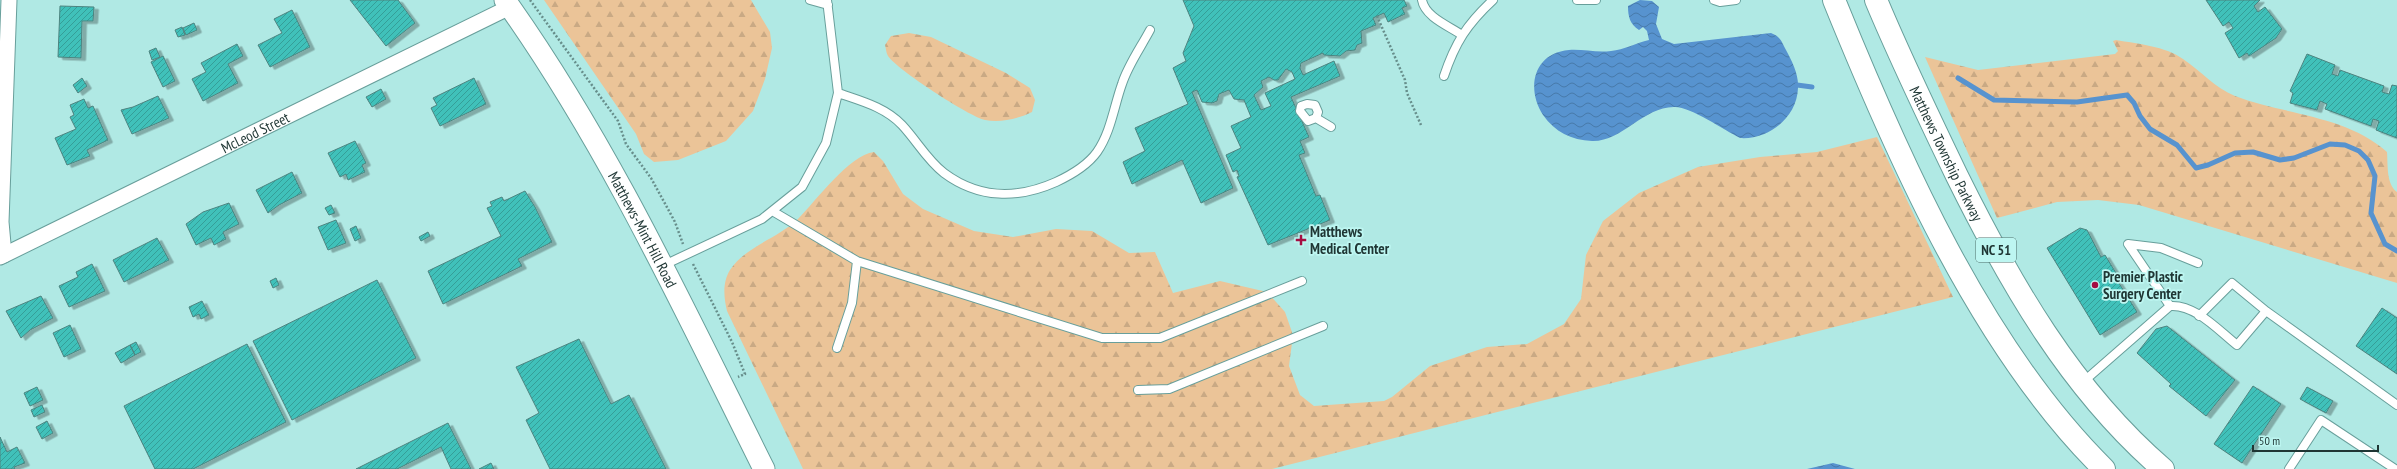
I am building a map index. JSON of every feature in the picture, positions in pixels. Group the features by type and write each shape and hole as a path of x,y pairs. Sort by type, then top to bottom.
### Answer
{"main road":[{"name":"NC 51","path":"1834,0 1902,156 1941,234 1983,310 2056,417 2104,469"},
{"name":"Matthews Township Parkway","path":"1876,0 1935,131 1976,214 2017,288 2047,336 2082,383 2113,421 2163,469"},
{"name":"Matthews-Mint Hill Road","path":"508,4 571,97 617,179 764,469"}],"street":[{"path":"2,256 1,222 4,24 9,0"},
{"name":"McLeod Street","path":"2,256 508,4"}],"lane":[{"path":"662,266 774,212 802,187 826,144 838,93 827,3 810,0"},
{"path":"1422,0 1429,14 1462,35"},
{"path":"1444,76 1454,47 1474,17 1493,0"},
{"path":"1577,0 1596,0"},
{"path":"1714,0 1720,2 1736,0"},
{"path":"838,93 873,105 889,115 902,125 930,161 945,174 963,184 994,194 1025,193 1073,174 1097,152 1110,125 1122,82 1150,30"},
{"path":"1316,118 1331,127"},
{"path":"774,212 858,262 1102,338 1160,338 1302,281"},
{"path":"2170,306 2128,244 2161,248 2198,263"},
{"path":"837,348 852,303 858,262"},
{"path":"2199,316 2232,283 2266,311 2397,405"},
{"path":"2082,383 2170,306 2181,305 2199,316 2237,345 2266,311"},
{"path":"1138,390 1169,389 1323,326"},
{"path":"2289,469 2320,420 2395,469"}],"path":[{"path":"530,0 618,121 626,144 651,178 675,222 680,238"},
{"path":"1377,16 1405,80 1407,93 1421,125"},
{"path":"696,271 732,342 745,374"}],"green space":[{"path":"544,0 751,0 770,32 772,48 765,79 753,111 726,141 678,160 654,162 644,154 636,134"},
{"path":"909,33 931,37 1006,73 1030,88 1035,100 1032,112 1009,120 985,120 965,111 934,92 904,71 887,55 885,45 891,36"},
{"path":"2116,40 2151,46 2168,51 2183,59 2228,93 2254,102 2314,117 2353,130 2371,140 2387,152 2389,179 2393,189 2397,192 2397,283 2139,205 2098,200 2057,202 1997,218 1925,57 1978,70 2115,54 2118,51 2113,41"},
{"path":"1877,137 1953,297 1272,469 803,469 727,311 725,301 724,290 727,275 744,255 790,226 833,180 854,161 864,155 874,152 883,161 903,194 923,209 974,231 1013,237 1056,229 1092,231 1129,253 1155,252 1173,293 1220,281 1267,292 1285,312 1293,335 1289,366 1300,395 1314,406 1384,401 1392,397 1430,366 1487,347 1527,344 1564,324 1581,299 1586,255 1603,221 1639,193 1698,167 1760,157 1817,152"}],"water":[{"path":"1640,0 1652,1 1659,7 1656,24 1662,39 1674,44 1771,33 1777,36 1782,42 1793,63 1798,83 1796,99 1787,118 1770,131 1750,138 1740,138 1690,111 1675,107 1664,108 1653,112 1613,136 1603,140 1592,141 1577,139 1564,134 1553,126 1543,115 1535,94 1534,84 1540,65 1547,58 1557,53 1569,50 1600,52 1616,50 1649,40 1647,31 1643,27 1639,30 1636,28 1628,14 1628,6"},
{"path":"1833,463 1855,469 1807,469"}],"building":[{"path":"350,0 398,0 415,23 386,46"},
{"path":"1183,0 1404,0 1407,6 1402,8 1405,14 1388,22 1384,13 1373,18 1376,25 1361,31 1362,43 1357,45 1355,50 1346,51 1340,56 1324,55 1323,53 1301,63 1300,68 1303,75 1334,61 1340,76 1291,97 1309,137 1300,141 1305,153 1299,155 1316,196 1320,195 1330,220 1268,245 1237,177 1239,176 1237,170 1233,172 1226,155 1241,148 1231,126 1251,117 1244,100 1234,99 1229,90 1219,94 1217,101 1212,103 1202,102 1197,90 1192,92 1233,188 1201,203 1182,160 1132,184 1123,162 1145,151 1135,128 1188,104 1173,68 1186,61 1183,53 1194,26","holes":["1286,69 1292,72 1295,79 1265,93 1271,106 1261,110 1254,95 1263,87 1261,81 1269,77 1274,80 1278,80"]},
{"path":"2206,0 2260,0 2254,6 2258,12 2265,7 2282,29 2276,38 2249,56 2247,53 2239,58 2225,33 2233,28 2229,22 2223,26"},
{"path":"60,6 94,7 93,21 82,21 81,58 58,57"},
{"path":"292,10 310,47 270,67 258,45 282,33 274,19"},
{"path":"194,23 197,30 186,35 183,28"},
{"path":"182,27 185,35 178,37 175,30"},
{"path":"237,44 243,56 228,64 238,83 203,101 192,79 206,72 201,63"},
{"path":"156,48 160,57 152,60 149,51"},
{"path":"2307,54 2335,65 2332,74 2338,76 2340,70 2384,86 2382,92 2389,94 2392,85 2397,86 2397,138 2376,130 2379,121 2373,119 2371,126 2325,109 2327,104 2320,101 2317,110 2290,103 2293,93 2290,91"},
{"path":"163,56 175,81 163,87 151,62"},
{"path":"82,78 87,86 78,93 73,85"},
{"path":"474,78 486,104 440,126 431,108 437,105 433,98"},
{"path":"381,89 386,99 372,107 366,97"},
{"path":"158,96 169,118 132,134 121,110 133,107"},
{"path":"84,99 88,108 93,106 108,140 87,150 90,156 67,165 55,138 76,129 70,117 74,115 70,105"},
{"path":"355,141 366,163 362,165 365,172 348,180 346,174 340,177 328,153"},
{"path":"292,172 302,193 279,205 268,213 256,190"},
{"path":"525,191 535,207 552,242 518,259 522,266 443,304 428,271 501,236 487,208 492,206 490,202 502,197 504,201"},
{"path":"229,203 239,224 223,232 226,239 214,245 211,238 196,245 186,224 203,212"},
{"path":"331,205 335,213 329,215 325,208"},
{"path":"336,220 346,243 328,250 318,227"},
{"path":"356,226 361,238 355,241 350,229"},
{"name":"Premier Plastic Surgery Center","path":"2080,228 2087,230 2101,257 2105,255 2119,278 2117,280 2137,312 2100,335 2047,248"},
{"path":"428,232 430,236 421,241 419,237"},
{"path":"157,238 169,260 124,282 113,260"},
{"path":"92,264 105,291 69,307 59,286 78,277 76,272"},
{"path":"276,278 279,285 273,288 270,281"},
{"path":"377,280 416,358 292,420 253,341"},
{"path":"41,296 53,318 30,330 21,338 6,311"},
{"path":"202,301 209,315 201,319 199,314 193,317 189,307"},
{"path":"2382,308 2397,318 2397,374 2356,346"},
{"path":"70,325 81,349 64,357 53,333"},
{"path":"2167,326 2235,380 2206,416 2169,386 2171,384 2137,353 2156,329"},
{"path":"579,339 611,404 629,395 666,469 550,469 526,420 539,413 516,367"},
{"path":"136,342 141,352 135,355 130,345"},
{"path":"247,344 286,422 193,469 155,469 124,406"},
{"path":"130,345 135,355 121,363 115,353"},
{"path":"2253,386 2281,404 2242,463 2214,444"},
{"path":"37,387 43,400 30,406 24,393"},
{"path":"2307,387 2333,401 2326,413 2300,399"},
{"path":"42,405 45,412 34,417 31,410"},
{"path":"47,421 53,433 42,439 36,427"},
{"path":"448,423 471,469 451,469 441,447 397,469 356,469"},
{"path":"0,437 7,452 17,447 25,463 14,467 15,469 0,469"},
{"path":"491,463 494,469 479,469"}],"waterway":[{"path":"1958,78 1994,100 2077,102 2127,95 2134,103 2140,116 2150,129 2177,145 2196,168 2208,165 2235,153 2253,152 2280,160 2294,158 2330,144 2345,145 2359,151 2368,160 2375,176 2371,213 2385,244 2397,251"},
{"path":"1797,85 1812,87"}],"place":[{"name":"Matthews Medical Center","path":"1301,240"},
{"name":"Premier Plastic Surgery Center","path":"2095,285"}]}
